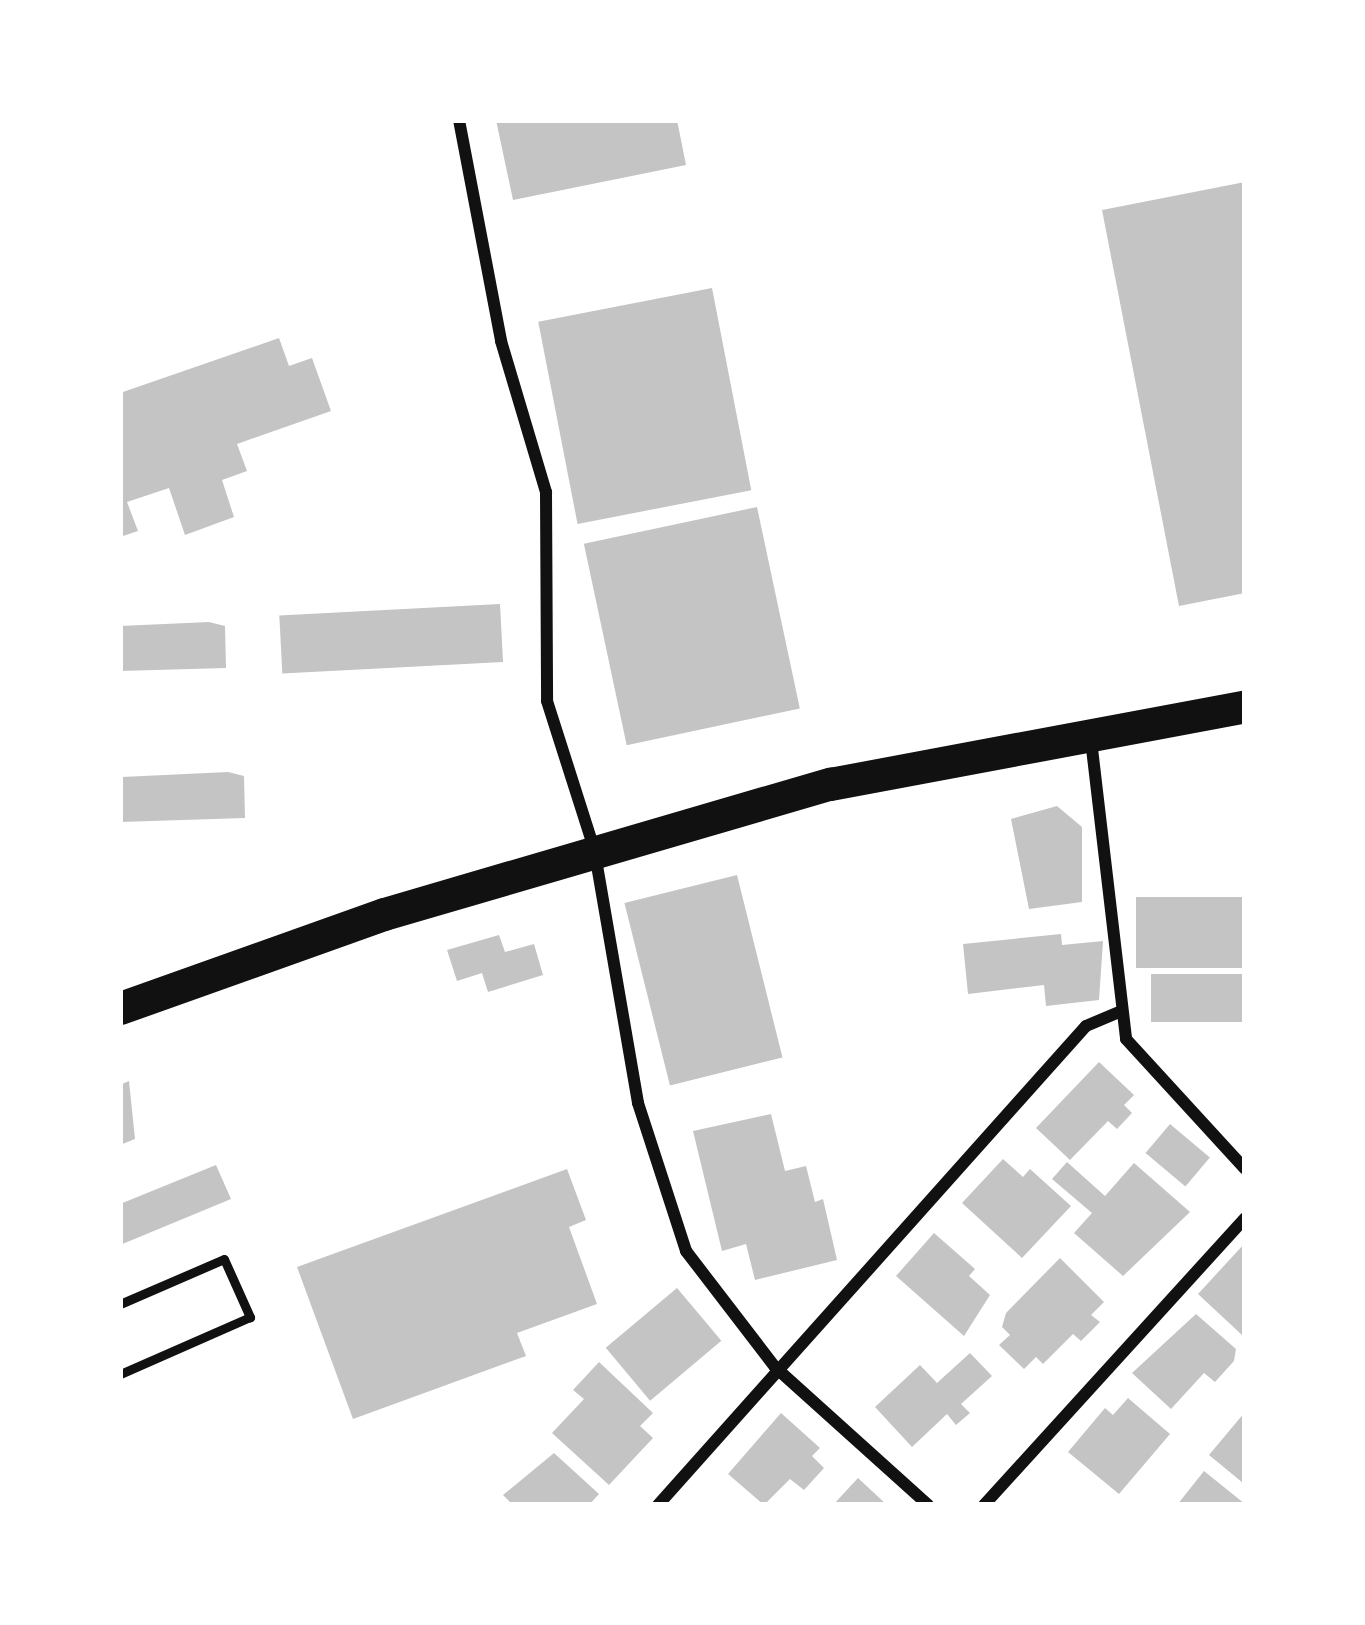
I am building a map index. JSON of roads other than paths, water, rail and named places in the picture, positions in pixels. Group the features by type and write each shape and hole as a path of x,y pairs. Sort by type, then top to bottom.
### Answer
{"highway":[{"path":"120,1008 593,848 830,784 1245,706"}],"street":[{"path":"459,120 501,341 546,492 547,701 593,848 638,1103 686,1250 775,1366 928,1505"},
{"path":"1090,733 1119,1012 1126,1039 1245,1169"},
{"path":"658,1505 775,1366 1086,1026 1119,1012"},
{"path":"984,1505 1245,1218"}],"lane":[{"path":"120,1304 224,1258 250,1317 120,1374"}]}
